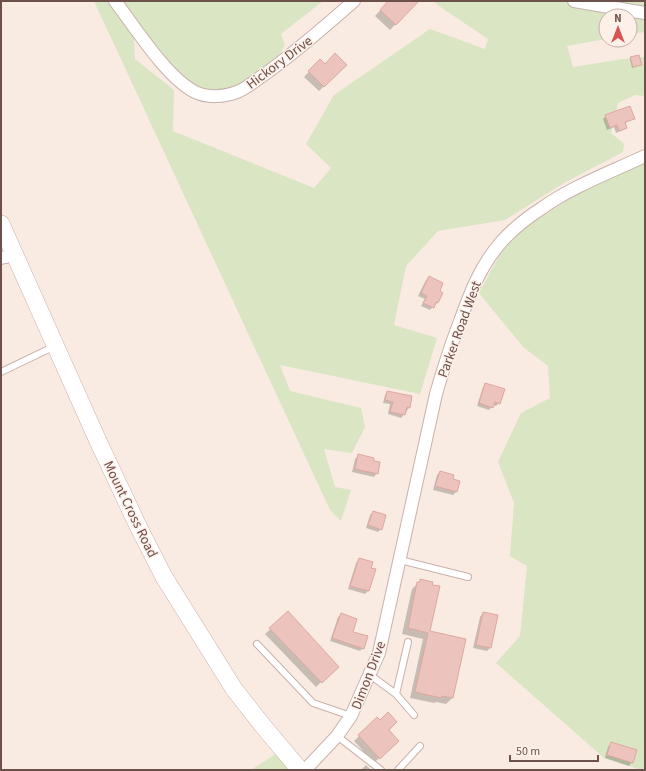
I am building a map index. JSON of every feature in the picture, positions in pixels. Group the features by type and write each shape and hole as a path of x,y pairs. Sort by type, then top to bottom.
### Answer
{"main road":[{"name":"Mount Cross Road","path":"1,224 8,256 56,346 139,528 164,577 234,689 300,770"}],"street":[{"name":"Hickory Drive","path":"115,1 164,65 178,80 195,92 212,96 225,96 238,92 255,82 354,1"},
{"path":"574,1 645,13"},
{"name":"Parker Road West","path":"404,540 436,394 446,360 473,285 486,262 502,241 521,223 542,208 565,194 645,156"},
{"name":"Dimon Drive","path":"305,770 337,736 351,716 370,674 379,653 404,540"}],"lane":[{"path":"1,372 56,346"},
{"path":"400,560 468,577"},
{"path":"396,694 408,642"},
{"path":"257,644 313,703 351,716"},
{"path":"370,674 396,694 414,714"},
{"path":"337,736 381,770"},
{"path":"398,770 420,746"}],"green space":[{"path":"94,1 108,1 134,37 135,59 174,90 173,131 314,188 331,168 306,144 334,95 430,29 485,49 488,39 439,6 434,1 645,1 645,32 638,33 638,8 598,8 598,40 567,46 573,67 645,57 645,96 635,95 618,103 611,133 624,144 623,152 564,183 505,220 438,231 406,266 394,325 437,338 420,394 280,365 290,391 361,408 365,427 352,453 324,449 335,487 351,490 341,521 330,510"},
{"path":"121,1 323,1 281,34 285,45 276,60 240,88 209,92 191,87 169,66"},
{"path":"645,161 645,770 641,770 604,758 496,663 520,636 527,566 510,556 514,503 498,462 521,413 550,398 548,366 523,347 479,293 503,249 529,225 576,195"},
{"path":"279,752 295,770 251,770"}],"building":[{"path":"388,1 419,1 396,25 380,10"},
{"path":"335,53 347,65 324,87 308,71 320,59 325,64"},
{"path":"639,55 642,65 633,67 630,57"},
{"path":"630,106 635,119 625,122 627,128 619,131 617,125 610,128 605,115"},
{"path":"429,276 443,283 440,291 443,293 438,303 436,302 434,308 423,303 427,296 421,293"},
{"path":"485,383 505,389 500,404 495,402 493,408 479,403"},
{"path":"387,391 412,396 410,408 407,407 405,415 390,412 393,402 385,400"},
{"path":"358,454 374,458 374,461 380,462 378,474 355,469"},
{"path":"440,471 454,475 453,479 460,481 457,492 435,486"},
{"path":"373,511 386,515 382,530 368,525"},
{"path":"359,558 373,562 371,568 376,569 369,591 350,586"},
{"path":"420,579 433,582 432,585 440,586 430,631 466,639 453,698 442,696 441,698 415,692 428,633 408,628 417,582 420,582"},
{"path":"288,611 339,667 322,683 269,628"},
{"path":"483,612 498,615 491,648 476,645"},
{"path":"341,613 357,619 353,632 368,636 364,649 332,638"},
{"path":"388,712 397,722 389,730 399,741 380,759 358,735 377,717 380,720"},
{"path":"611,742 637,750 633,763 607,755"}]}
